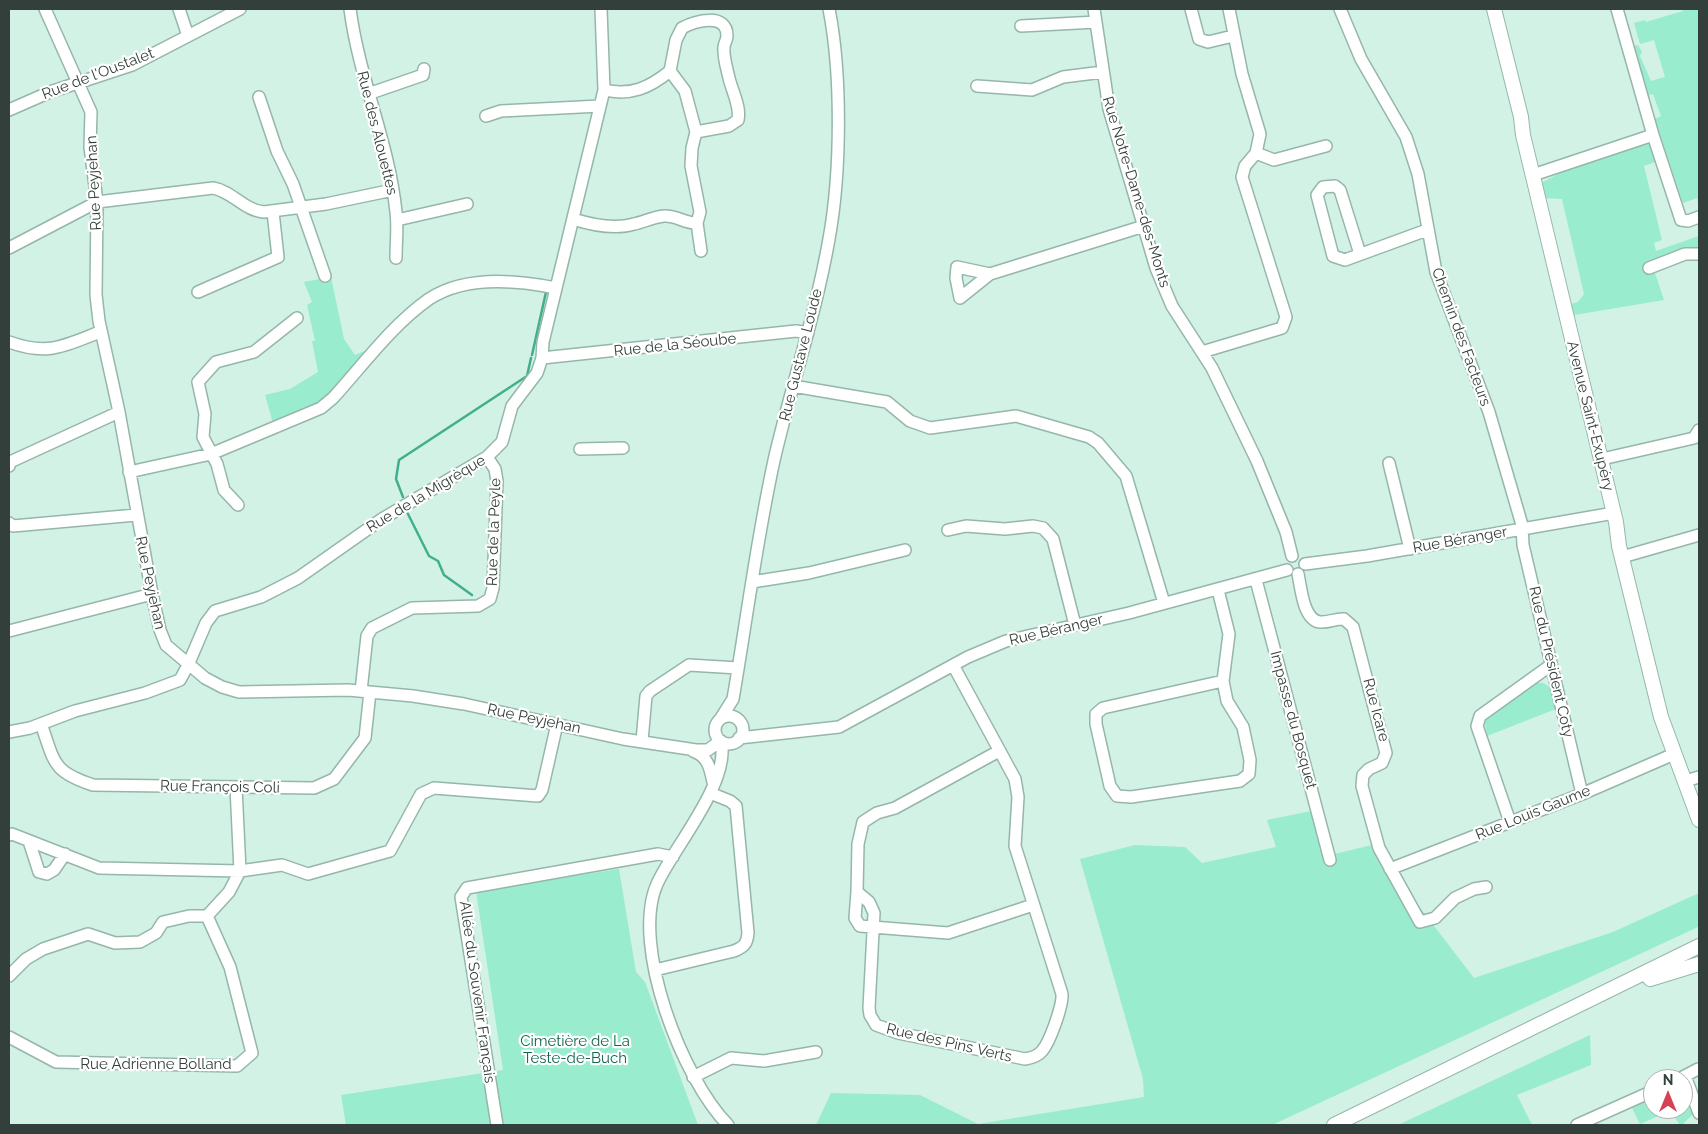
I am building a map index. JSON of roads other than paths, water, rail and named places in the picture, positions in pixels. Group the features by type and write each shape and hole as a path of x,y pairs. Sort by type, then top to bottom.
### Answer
{"main road":[{"name":"Avenue Saint-Exupéry","path":"1494,9 1522,117 1523,135 1602,459 1622,557 1657,700 1674,754 1699,820"},
{"path":"1334,1125 1433,1075 1616,989 1699,946"},
{"path":"1616,989 1699,964"}],"street":[{"name":"Rue Peyjehan","path":"45,9 91,112 90,147 97,202 96,295 100,332 119,412 136,515 162,638 188,665 215,684 244,693 365,691 443,700 642,741 680,746 702,744 710,738 719,737"},
{"path":"179,9 188,36"},
{"name":"Rue de l'Oustalet","path":"9,110 79,82 132,64 240,9"},
{"name":"Rue des Alouettes","path":"350,9 356,48 393,190 397,220 396,258"},
{"name":"Rue de la Migrèque","path":"9,732 41,724 75,711 127,698 175,682 182,677 206,623 215,611 261,597 298,578 382,519 486,457 502,442 512,406 537,373 542,358 542,342 604,90 601,9"},
{"name":"Rue Gustave Loude","path":"721,718 732,699 770,479 808,332 829,240 835,188 836,84 835,52 829,9"},
{"name":"Rue Notre-Dame-des-Monts","path":"1094,9 1109,109 1156,268 1166,292 1202,352 1257,461 1286,532 1292,556"},
{"path":"1191,9 1199,39 1208,42 1233,36"},
{"path":"1202,352 1282,328 1286,318 1242,177 1245,166 1256,153 1260,134 1233,36 1229,9"},
{"name":"Chemin des Facteurs","path":"1340,9 1361,59 1406,137 1418,174 1436,272 1489,412 1522,530"},
{"path":"1617,9 1653,135 1681,220 1688,221 1699,217"},
{"path":"604,90 621,93 648,87 670,71 676,40 682,28 711,20 723,25 727,36 724,47 729,78 739,111 738,120 729,126 696,132"},
{"path":"1021,26 1096,22"},
{"path":"368,94 423,75 425,74 424,69"},
{"path":"670,71 685,91 696,132 692,148 691,166 700,212 697,222 701,251"},
{"path":"977,86 1032,90 1063,77 1104,72"},
{"path":"259,97 277,151 292,180 325,276"},
{"path":"486,116 501,111 600,106"},
{"path":"1533,175 1653,135"},
{"path":"1256,153 1274,160 1326,146"},
{"path":"1360,254 1340,190 1335,186 1323,187 1317,195 1333,256 1345,260 1427,230"},
{"path":"9,248 97,202 214,188 226,192 254,211 273,212 393,190"},
{"path":"397,220 467,204"},
{"path":"198,292 278,257 273,212"},
{"path":"573,219 604,226 633,224 665,216 677,217 691,224 697,222"},
{"path":"990,274 1144,226"},
{"path":"1649,268 1685,254 1699,254"},
{"path":"129,472 211,454 321,408 333,398 404,320 442,292 469,285 523,281 556,288"},
{"path":"238,505 224,490 219,468 203,437 205,414 198,386 200,378 216,362 254,352 297,318"},
{"name":"Rue de la Séoube","path":"542,358 796,331 808,332"},
{"path":"9,342 28,349 51,350 100,332"},
{"path":"794,386 887,402 910,421 923,427 930,428 1016,416 1089,437 1098,443 1126,476 1164,603"},
{"path":"9,463 119,412"},
{"path":"1602,459 1698,438"},
{"path":"580,449 623,448"},
{"name":"Rue de la Peyle","path":"365,691 367,636 372,628 407,610 473,607 484,604 490,599 497,482 495,469 486,457"},
{"path":"1389,463 1410,549"},
{"name":"Rue Béranger","path":"1305,564 1410,549 1614,513"},
{"path":"9,523 12,526 136,515"},
{"path":"948,530 966,526 1006,529 1033,526 1043,528 1053,539 1075,625"},
{"name":"Rue du Président Coty","path":"1522,530 1523,545 1582,794"},
{"path":"1622,557 1699,535"},
{"path":"752,582 809,573 905,550"},
{"path":"1292,556 1301,557 1305,564 1304,570 1293,572 1286,562 1292,556"},
{"name":"Rue Béranger","path":"739,739 839,727 953,666 1006,641 1293,572"},
{"name":"Rue Icare","path":"1293,572 1312,618 1322,622 1344,619 1353,627 1386,748 1382,763 1366,771 1362,780 1375,836 1390,869 1420,922 1435,918 1455,898 1474,889 1486,887"},
{"name":"Impasse du Bosquet","path":"1256,580 1330,860"},
{"path":"1218,590 1229,634 1223,681 1227,701 1243,727 1250,760 1249,774 1240,781 1131,797 1117,796 1110,786 1096,714 1103,708 1223,681"},
{"path":"9,630 152,594"},
{"path":"642,741 646,696 650,691 689,665 738,668"},
{"path":"1510,822 1477,726 1480,716 1551,665"},
{"name":"Rue des Pins Verts","path":"856,892 869,902 872,908 870,1015 876,1025 898,1033 1025,1059 1035,1057 1045,1048 1062,998 1061,987 1014,846 1017,787 1000,750 953,666"},
{"name":"Rue François Coli","path":"41,724 56,766 72,778 93,785 314,788 334,779 365,738 365,691"},
{"name":"Rue Gustave Loude","path":"732,699 739,721"},
{"path":"722,758 719,737 721,718 729,716 739,721 742,732 739,739 722,758 712,788 657,884 651,906 649,939 655,970 673,1028 693,1077 706,1099 728,1125"},
{"name":"Rue Béranger","path":"739,721 754,729 779,734"},
{"path":"9,835 12,834 29,840 99,868 240,871 282,865 308,874 390,851 421,794 434,788 538,796 542,790 557,724"},
{"path":"719,737 730,744 739,739"},
{"name":"Rue Peyjehan","path":"680,746 704,756 710,769 712,788"},
{"path":"1000,750 895,808 877,813 863,822 858,844 856,922 860,926 873,928 948,933 1034,905"},
{"name":"Rue Louis Gaume","path":"1390,869 1582,794 1674,754"},
{"path":"1685,781 1699,777"},
{"path":"9,976 26,959 43,949 88,934 115,943 140,942 156,933 163,922 189,916 206,916 229,892 240,871 236,787"},
{"path":"655,970 734,951 744,947 746,943 748,933 736,806 712,788"},
{"path":"29,840 39,872 47,874 54,870 65,854"},
{"name":"Allée du Souvenir Français","path":"497,1125 461,897 468,888 658,854 673,857"},
{"name":"Rue Adrienne Bolland","path":"9,1037 56,1062 237,1066 252,1053 230,967 206,916"},
{"path":"693,1077 732,1058 764,1061 816,1052"},
{"path":"1693,1072 1698,1069"},
{"path":"1577,1125 1643,1095"},
{"path":"1693,1101 1699,1113"}],"waterway":[{"path":"532,355 546,292"},
{"path":"403,497 396,479 399,460 527,376 531,358"},
{"path":"407,512 429,556 438,561 444,575 472,595"}],"park label":[{"name":"Cimetière de La Teste-de-Buch","path":"575,1050"}]}
